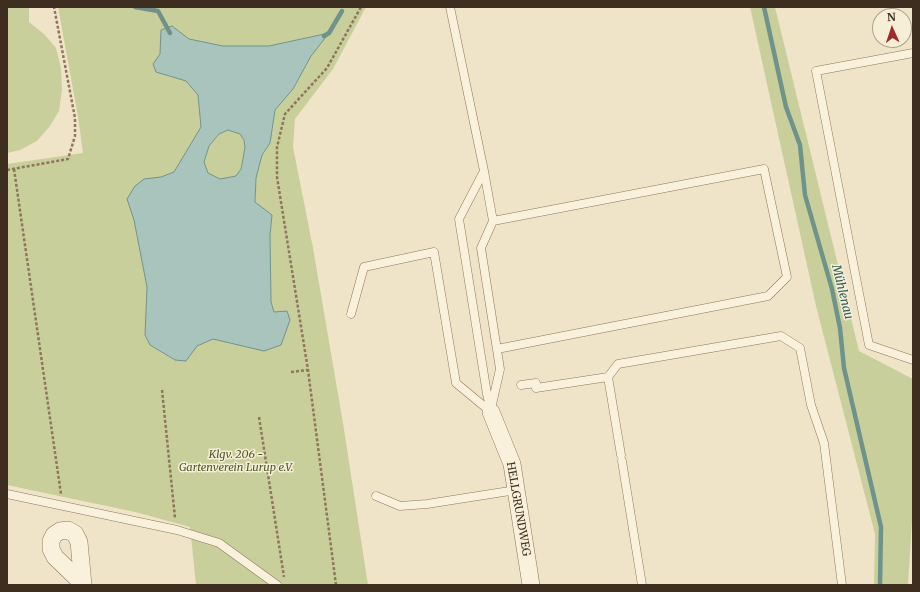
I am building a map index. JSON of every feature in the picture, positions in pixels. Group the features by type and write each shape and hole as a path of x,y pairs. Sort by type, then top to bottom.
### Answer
{"street":[{"name":"HELLGRUNDWEG","path":"491,412 512,464 531,585"}],"lane":[{"path":"450,7 493,221 482,248 500,369 491,412"},
{"path":"913,53 816,71 869,345 913,360"},
{"path":"493,221 764,169 787,277 768,296 497,349"},
{"path":"484,171 459,219 491,412"},
{"path":"351,314 364,267 434,252 456,382 491,412"},
{"path":"521,385 536,383 536,388 608,377 618,364 782,336 800,348 811,405 824,443 842,585"},
{"path":"608,377 642,585"},
{"path":"376,496 400,506 427,504 516,490"},
{"path":"7,494 177,530 219,543 277,585"}],"path":[{"path":"7,170 68,159 75,136 75,118 54,7"},
{"path":"336,585 308,370 276,177 277,147 285,114 327,68 362,7"},
{"path":"14,169 63,506"},
{"path":"291,372 308,370"},
{"path":"162,390 177,530"},
{"path":"260,417 284,577"}],"green space":[{"path":"7,7 29,7 29,22 44,34 56,48 61,68 62,90 59,111 50,126 37,141 20,150 7,153"},
{"name":"Klgv. 206 - Gartenverein Lurup e.V.","path":"58,7 366,7 333,69 295,119 293,147 313,248 343,423 368,585 196,585 190,527 135,512 7,485 7,164 83,153","holes":["172,26 189,39 223,46 269,46 328,33 311,56 293,89 275,110 270,143 262,155 256,178 255,202 272,215 270,235 271,302 274,312 290,320 286,329 213,339 197,346 174,360 150,345 145,335 147,287 134,220 127,199 144,179 161,177 174,172 201,127 198,95 186,81 156,72 153,64 160,55 161,30"]},
{"path":"750,7 775,7 859,351 913,379 913,503 908,585 874,585 875,534 816,306"},
{"path":"228,130 240,134 244,140 245,147 241,169 236,176 220,179 208,173 204,162 209,146 219,134"}],"water":[{"path":"172,26 189,39 223,46 269,46 329,33 311,56 293,89 275,110 270,143 262,155 256,178 255,202 272,215 270,235 271,302 274,312 287,311 290,320 281,345 264,351 213,339 197,346 186,361 175,360 150,345 145,335 147,287 134,220 127,199 135,186 144,179 161,177 174,172 201,127 198,95 186,81 156,72 153,64 160,54 161,30","holes":["228,130 240,134 244,140 245,147 241,169 236,176 220,179 208,173 204,162 209,146 219,134"]}],"waterway":[{"path":"135,7 158,11 170,33"},
{"name":"Mühlenau","path":"764,7 786,107 800,145 805,195 832,289 840,328 844,368 881,527 880,585"},
{"path":"324,36 329,33 342,11"}]}
